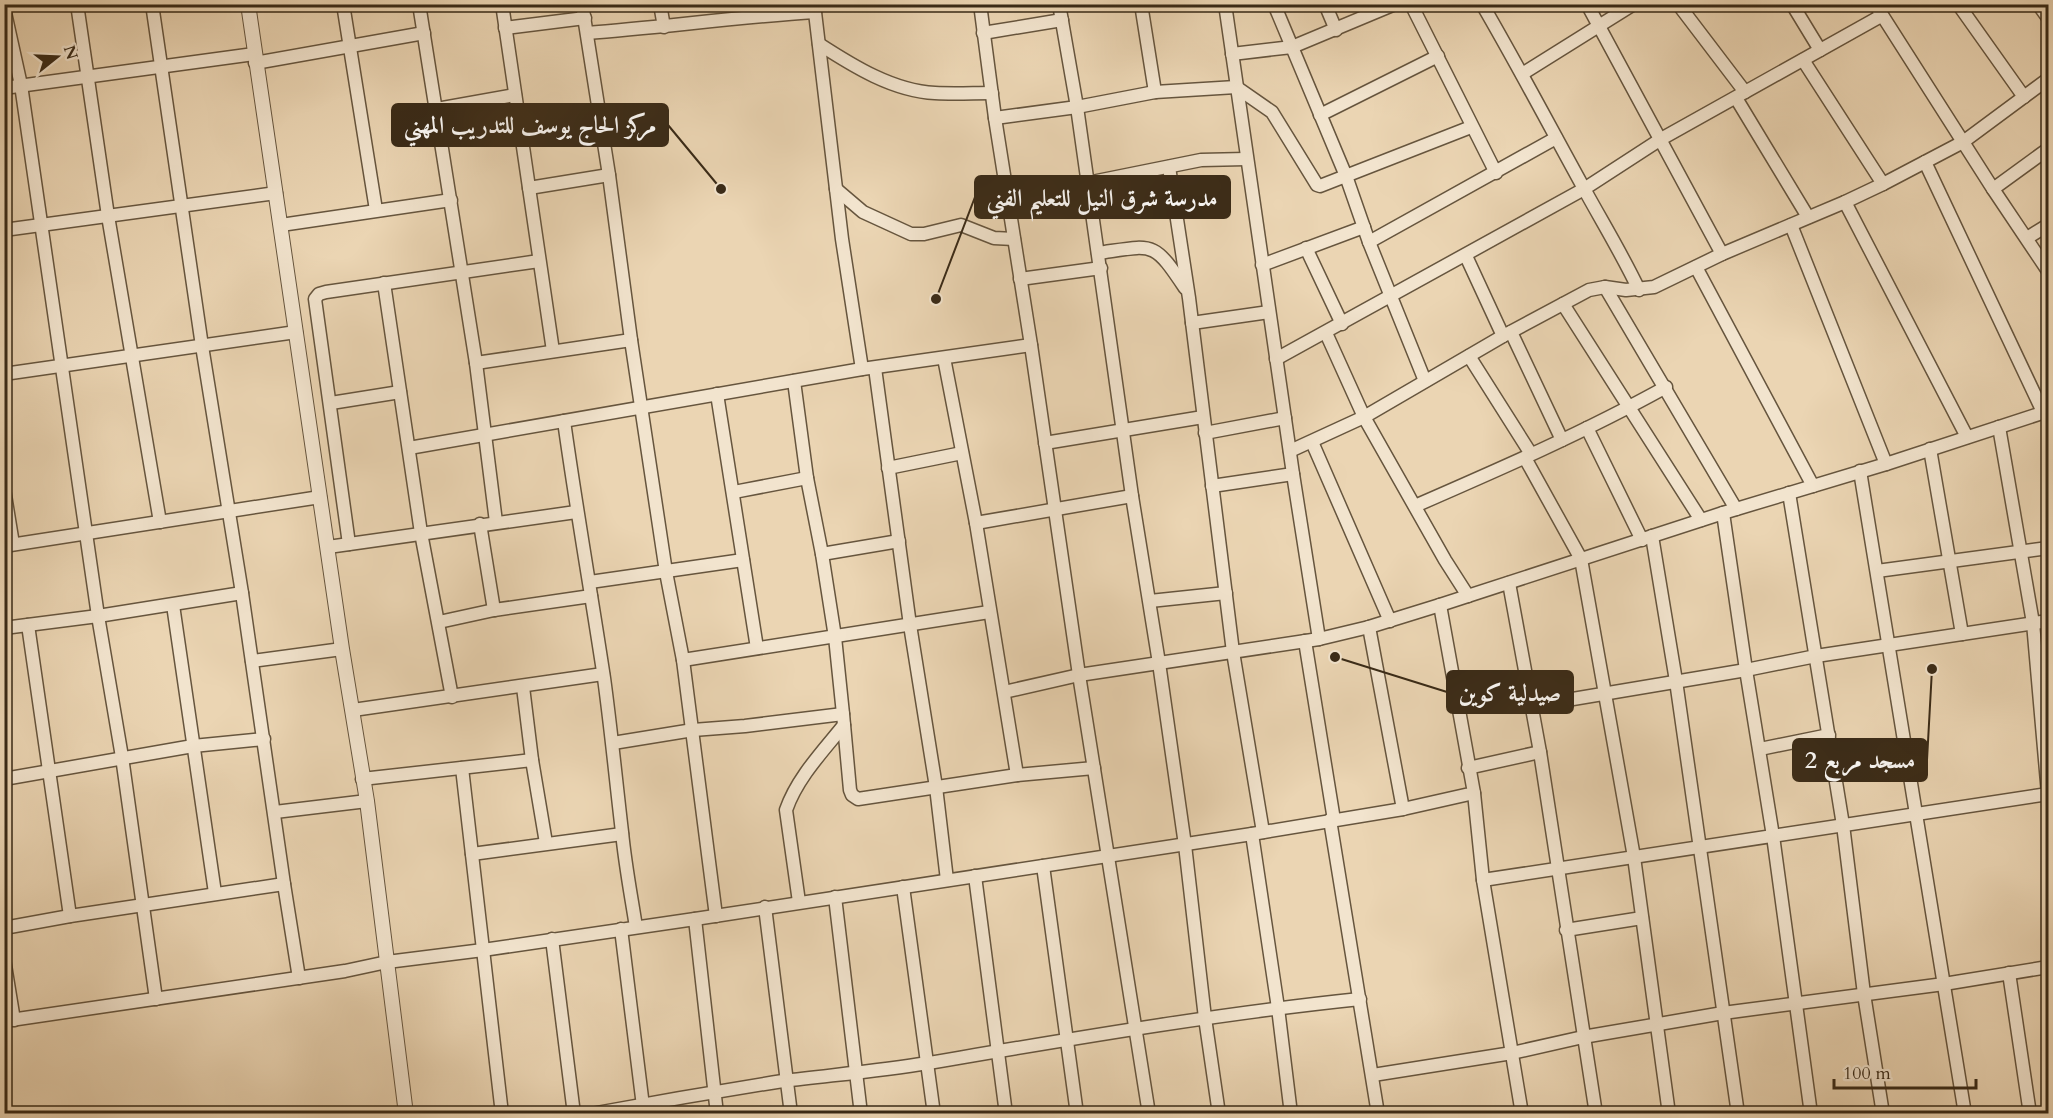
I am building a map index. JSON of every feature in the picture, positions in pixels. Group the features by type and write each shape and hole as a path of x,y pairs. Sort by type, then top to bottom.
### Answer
{"street":[{"path":"76,4 108,216 160,522"},
{"path":"152,4 299,978"},
{"path":"248,4 366,801 406,1113"},
{"path":"344,4 376,210"},
{"path":"419,4 477,363 496,522"},
{"path":"502,4 553,351"},
{"path":"582,4 666,572 683,660 716,915"},
{"path":"660,4 664,27"},
{"path":"726,4 728,18"},
{"path":"980,4 995,118 1079,675 1110,856 1149,1113"},
{"path":"1059,4 1077,107 1132,496 1159,663 1219,1113"},
{"path":"1141,4 1155,92"},
{"path":"1225,4 1246,159 1319,639"},
{"path":"1274,4 1346,176 1369,242 1425,381"},
{"path":"1325,4 1336,30"},
{"path":"1232,54 1292,47 1395,4"},
{"path":"1411,4 1496,173"},
{"path":"1482,4 1622,255 1639,290"},
{"path":"1587,4 1722,254"},
{"path":"1522,74 1634,4"},
{"path":"1678,4 1741,95 1808,217"},
{"path":"1792,4 1820,50"},
{"path":"1958,4 2024,97"},
{"path":"2038,4 2049,18"},
{"path":"4,8 21,85 98,616 123,757 156,999"},
{"path":"587,33 664,27 815,8 836,189 888,468 936,787 947,880"},
{"path":"1276,359 1584,189 1661,139 1820,50 1877,8 1993,189 2049,271"},
{"path":"505,28 585,18"},
{"path":"983,33 1062,20"},
{"path":"4,88 162,67 350,48 424,33"},
{"path":"819,44 852,65 900,85 935,93 992,93"},
{"path":"1320,115 1438,56"},
{"path":"1803,60 1883,184"},
{"path":"1290,451 1364,417 1507,334 1589,290 1605,287 1617,290 1639,290 1662,284 1722,254 1883,184 1963,142 2049,79"},
{"path":"995,118 1077,107 1155,92 1236,87 1272,112 1317,185 1322,186 1471,127"},
{"path":"437,109 515,95"},
{"path":"1369,242 1556,138"},
{"path":"1993,189 2049,149"},
{"path":"1087,183 1201,160 1246,159"},
{"path":"1004,692 1079,675 1319,639 1369,627 2046,412 1925,162"},
{"path":"1168,167 1188,292 1258,833 1291,1113"},
{"path":"529,188 609,175"},
{"path":"836,189 863,212 911,234 924,234 961,225 994,238 1014,239"},
{"path":"4,230 276,193"},
{"path":"281,225 451,200"},
{"path":"1845,202 1967,437"},
{"path":"1791,225 1886,464"},
{"path":"2027,238 2049,225"},
{"path":"1262,265 1364,227"},
{"path":"1098,253 1143,247 1154,250 1166,258 1188,292"},
{"path":"1306,248 1342,324"},
{"path":"1466,256 1562,440"},
{"path":"349,544 315,299 319,294 326,292 539,261"},
{"path":"1696,267 1813,486"},
{"path":"1020,279 1101,268"},
{"path":"384,283 422,533 452,697"},
{"path":"1605,287 1736,509"},
{"path":"1563,304 1701,520"},
{"path":"1192,323 1269,312"},
{"path":"4,374 296,332"},
{"path":"1326,333 1364,417 1444,560 1468,596"},
{"path":"477,363 631,340"},
{"path":"410,448 794,381 1031,345"},
{"path":"1469,356 1528,456 1581,559 1634,857 1669,1113"},
{"path":"945,358 976,523 1017,775"},
{"path":"794,381 807,478 835,637 852,795 858,799 1017,775 1094,768"},
{"path":"1414,506 1562,440 1666,387"},
{"path":"331,403 400,392"},
{"path":"717,394 758,648"},
{"path":"1045,442 1203,417"},
{"path":"1205,433 1285,418"},
{"path":"564,420 576,512 590,582 613,743 622,834 636,927"},
{"path":"1483,880 2048,794 2033,623 1999,427"},
{"path":"1587,428 1647,538 1676,681 1738,1113"},
{"path":"1312,442 1390,621"},
{"path":"1930,449 1962,634"},
{"path":"888,468 962,453"},
{"path":"1860,471 1965,1113"},
{"path":"1212,486 1293,474"},
{"path":"734,492 807,478"},
{"path":"4,489 9,545 320,497"},
{"path":"1789,493 1843,825 1864,994 1883,1113"},
{"path":"976,523 1132,496"},
{"path":"328,547 576,512"},
{"path":"1723,513 1773,836 1811,1113"},
{"path":"480,524 495,610"},
{"path":"822,554 899,541"},
{"path":"1877,571 2049,548"},
{"path":"590,582 743,560"},
{"path":"1509,583 1540,753 1596,1113"},
{"path":"4,628 173,605 242,593"},
{"path":"1150,601 1227,593"},
{"path":"439,622 495,610 591,596"},
{"path":"173,605 215,893"},
{"path":"1440,605 1474,793 1483,880 1522,1113"},
{"path":"683,660 989,612"},
{"path":"1531,706 1816,656 2049,621"},
{"path":"28,625 70,916"},
{"path":"1369,627 1403,809"},
{"path":"1305,641 1378,1113"},
{"path":"252,661 342,649"},
{"path":"353,710 603,674"},
{"path":"523,687 546,843"},
{"path":"613,743 693,730 843,720"},
{"path":"799,902 786,810 799,783 843,720"},
{"path":"1760,749 1829,735"},
{"path":"4,779 193,746 264,739"},
{"path":"1468,768 1540,753"},
{"path":"362,779 532,760"},
{"path":"462,768 502,1113"},
{"path":"4,959 9,1020 1185,845 1403,809 1474,793"},
{"path":"275,812 366,801"},
{"path":"472,854 622,834"},
{"path":"1043,866 1077,1113"},
{"path":"975,876 1006,1113"},
{"path":"4,928 215,893 284,884"},
{"path":"903,887 934,1113"},
{"path":"835,897 861,1113"},
{"path":"765,907 791,1113"},
{"path":"1566,930 1642,918"},
{"path":"695,919 717,1113"},
{"path":"621,929 644,1109"},
{"path":"552,939 574,1113"},
{"path":"1373,1075 1512,1053 1583,1037 1723,1013 1944,984 2049,967"},
{"path":"2009,973 2031,1113"},
{"path":"591,1113 644,1109 713,1092 927,1063 1205,1018 1359,999"}],"place":[{"name":"مركز الحاج يوسف للتدريب المهني","path":"721,189"},
{"name":"مدرسة شرق النيل للتعليم الفني","path":"936,299"},
{"name":"صيدلية كوين","path":"1335,657"},
{"name":"مسجد مربع 2","path":"1932,669"}]}
